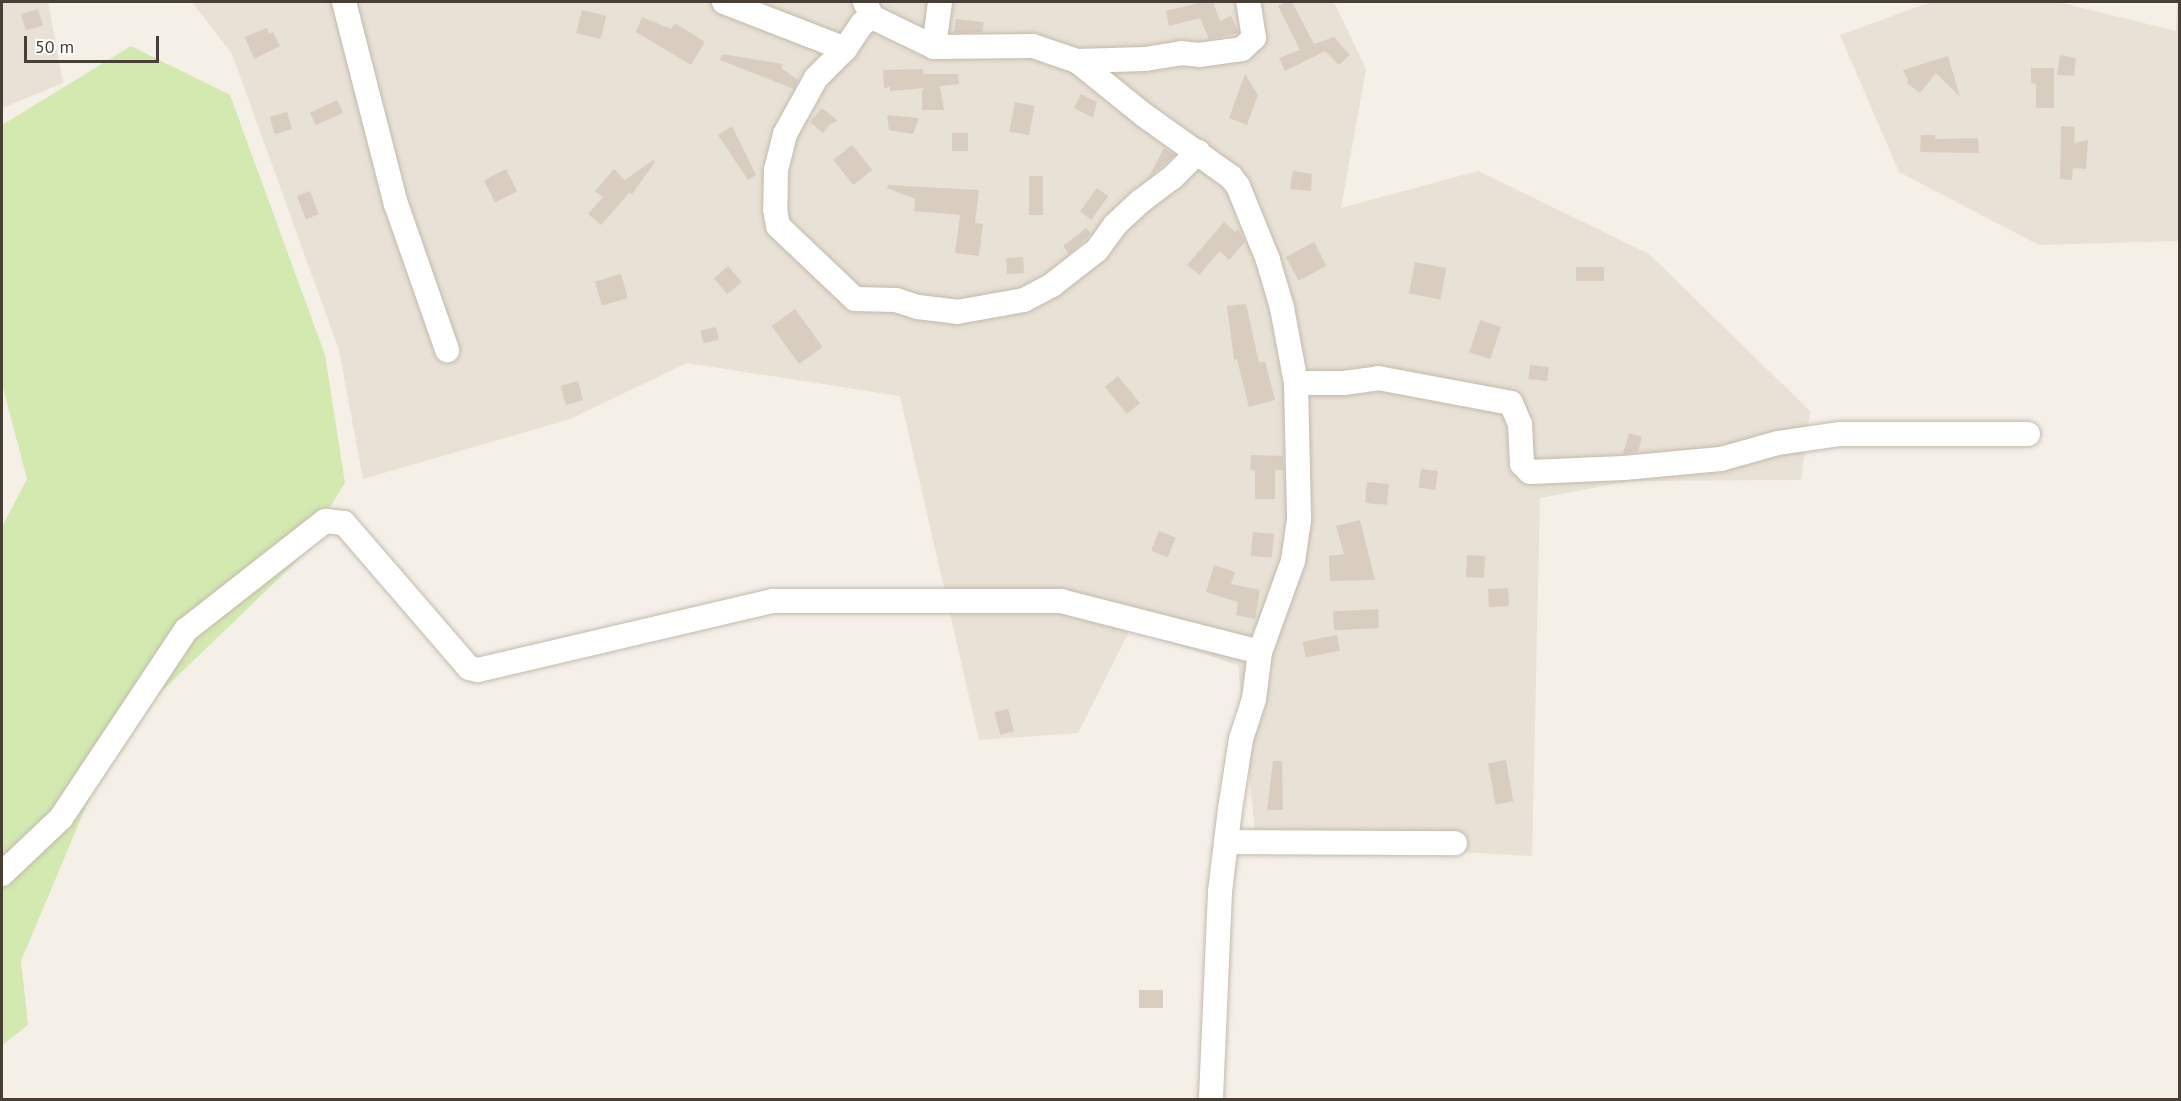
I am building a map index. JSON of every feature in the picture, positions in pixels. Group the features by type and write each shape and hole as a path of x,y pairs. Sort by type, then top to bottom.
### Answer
{"street":[{"path":"345,2 396,204 447,350"},
{"path":"724,2 845,49"},
{"path":"934,47 940,2"},
{"path":"1077,61 1145,58 1181,53 1199,55 1242,49 1254,38 1248,2"},
{"path":"1198,152 1172,178 1141,201 1115,225 1097,250 1053,285 1024,300 957,312 918,307 896,300 855,299 778,226 775,209 776,170 785,134 816,78 845,49 869,9 934,47 1034,46 1077,61 1144,115 1198,152 1231,177 1254,224 1282,308 1296,383 1299,520 1293,561 1260,652 1254,699 1241,739 1226,842 1218,924 1211,1100"},
{"path":"1296,383 1344,383 1378,378 1511,404 1520,424 1522,465 1530,472 1624,468 1721,459 1778,442 1840,434 2028,434"},
{"path":"2,874 61,818 186,630 325,521 344,524 469,668 478,670 773,601 1061,601 1260,652"},
{"path":"1226,842 1455,843"}],"shaded area":[{"path":"2,2 48,2 63,83 2,108"},
{"path":"192,2 1334,2 1366,69 1341,208 1478,171 1649,254 1810,411 1801,480 1630,481 1540,498 1532,856 1256,841 1238,665 1130,630 1078,733 979,740 900,396 687,363 570,419 363,479 339,350 232,54"},
{"path":"1931,2 2058,2 2176,31 2177,2 2179,2 2179,241 2039,245 1899,172 1840,35"}],"green space":[{"path":"131,46 230,95 325,355 345,483 297,561 116,735 21,961 28,1025 2,1045 2,527 27,479 2,384 2,125"}],"building":[{"path":"1203,2 1213,2 1220,21 1231,16 1239,33 1209,39 1200,18 1169,26 1166,11"},
{"path":"1292,2 1314,44 1334,37 1350,55 1339,65 1325,51 1285,71 1279,58 1300,50 1278,6"},
{"path":"38,9 43,25 26,31 21,14"},
{"path":"582,10 606,16 600,39 576,33"},
{"path":"642,17 671,29 675,23 705,42 691,65 636,32"},
{"path":"956,19 984,22 982,32 954,33"},
{"path":"267,28 269,34 273,32 280,46 254,59 245,37"},
{"path":"722,54 783,64 781,68 798,80 794,89 720,60"},
{"path":"2060,55 2076,58 2074,76 2057,75"},
{"path":"1948,56 1960,97 1936,73 1920,93 1907,83 1908,80 1903,70"},
{"path":"2031,68 2054,68 2054,108 2036,108 2036,84 2031,83"},
{"path":"923,69 923,74 958,74 959,84 940,86 944,110 922,110 922,91 925,88 890,91 890,86 884,89 883,70"},
{"path":"1245,74 1258,95 1247,125 1229,118"},
{"path":"1081,94 1097,102 1093,118 1074,108"},
{"path":"337,100 343,113 316,125 310,113"},
{"path":"1015,102 1035,106 1029,135 1009,131"},
{"path":"822,108 838,121 830,124 823,133 810,122"},
{"path":"287,112 292,129 275,134 270,117"},
{"path":"887,115 919,118 913,134 889,130"},
{"path":"732,126 756,175 748,180 718,135"},
{"path":"2061,126 2075,127 2074,143 2088,140 2086,169 2073,168 2072,180 2060,179"},
{"path":"952,133 968,133 968,151 952,151"},
{"path":"1921,135 1935,135 1935,139 1978,138 1979,153 1920,152"},
{"path":"852,145 872,170 853,185 833,160"},
{"path":"1164,148 1175,155 1149,177"},
{"path":"653,160 655,162 632,194 629,193 601,225 588,214 603,197 595,191 614,169 625,180"},
{"path":"506,169 517,191 495,203 484,180"},
{"path":"1293,171 1312,174 1311,191 1290,189"},
{"path":"1029,176 1043,176 1043,215 1029,215"},
{"path":"888,185 979,190 975,223 983,224 979,256 955,253 960,215 914,211 915,199 887,188"},
{"path":"1097,188 1108,196 1091,220 1080,211"},
{"path":"310,191 319,214 306,219 297,196"},
{"path":"1224,222 1235,232 1238,229 1245,242 1229,260 1220,251 1199,275 1187,265"},
{"path":"1086,228 1091,234 1069,254 1063,246"},
{"path":"1314,242 1327,266 1298,281 1286,257"},
{"path":"1023,257 1024,273 1007,274 1006,258"},
{"path":"1415,262 1446,268 1440,300 1409,293"},
{"path":"728,266 742,282 727,294 714,278"},
{"path":"1576,267 1604,267 1604,281 1576,281"},
{"path":"621,274 628,298 602,305 595,281"},
{"path":"1246,304 1259,363 1265,361 1275,400 1249,407 1237,359 1234,360 1227,306"},
{"path":"795,309 823,347 799,364 772,326"},
{"path":"1480,320 1501,327 1490,359 1469,352"},
{"path":"716,327 719,340 703,343 700,331"},
{"path":"1530,365 1549,367 1547,381 1529,379"},
{"path":"1118,376 1140,403 1127,414 1105,387"},
{"path":"578,381 583,400 566,405 561,386"},
{"path":"1629,433 1642,437 1638,452 1623,454"},
{"path":"1251,455 1283,456 1284,470 1275,470 1275,499 1255,499 1255,470 1250,470"},
{"path":"1421,469 1438,471 1436,490 1419,488"},
{"path":"1367,482 1389,484 1387,505 1365,503"},
{"path":"1360,520 1375,580 1330,581 1329,556 1344,554 1336,526"},
{"path":"1159,531 1176,538 1168,557 1151,550"},
{"path":"1253,532 1274,534 1272,558 1251,556"},
{"path":"1467,555 1485,556 1484,578 1466,577"},
{"path":"1214,565 1235,572 1231,584 1260,590 1255,619 1236,615 1238,602 1206,592"},
{"path":"1508,588 1509,606 1489,607 1488,589"},
{"path":"1378,609 1379,628 1334,630 1333,611"},
{"path":"1337,635 1340,651 1306,657 1303,642"},
{"path":"1008,709 1014,731 1000,735 994,713"},
{"path":"1506,760 1513,801 1496,804 1488,763"},
{"path":"1273,761 1282,761 1283,810 1267,810"},
{"path":"1139,990 1163,990 1163,1008 1139,1008"}]}
